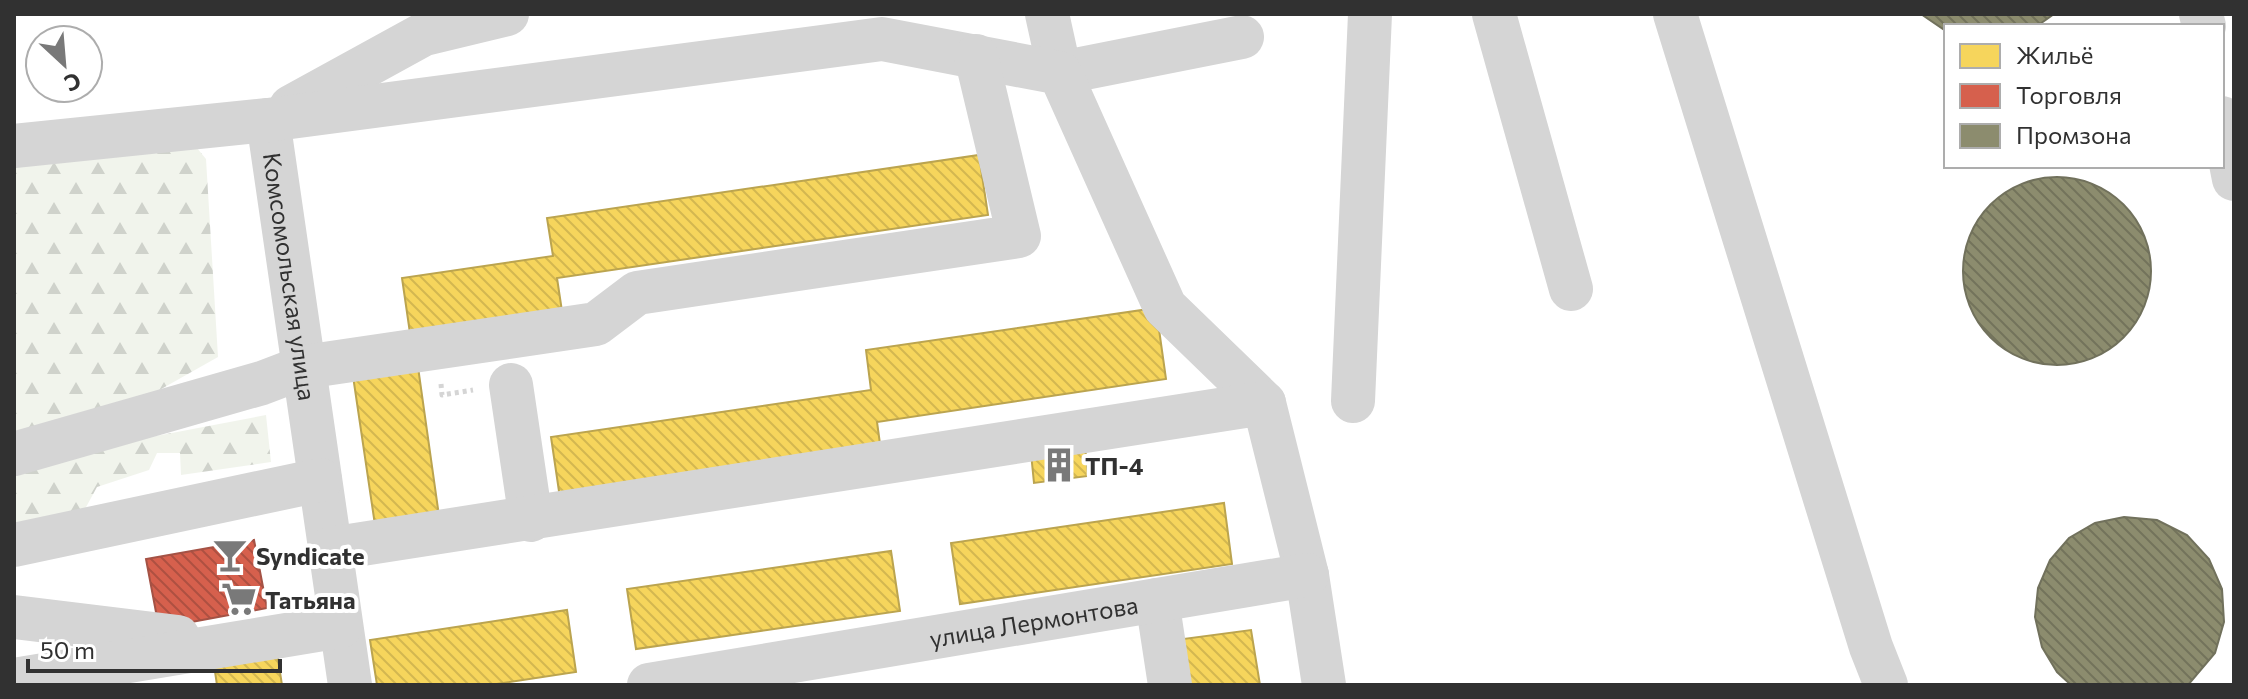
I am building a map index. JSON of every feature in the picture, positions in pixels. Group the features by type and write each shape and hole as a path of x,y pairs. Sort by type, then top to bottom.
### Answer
{"street":[{"path":"268,120 424,34 507,14"},
{"path":"1047,14 1060,73 1165,307 1264,403 1307,575 1324,685"},
{"path":"1353,401 1370,14"},
{"path":"1494,14 1571,289"},
{"path":"1675,14 1866,632 1886,685"},
{"path":"268,120 882,39 1060,73 1242,37"},
{"path":"14,454 262,383 304,367 596,324 637,293 1019,236 976,56"},
{"name":"Комсомольская улица","path":"14,146 268,120 350,685"},
{"path":"2224,128 2234,179"},
{"path":"511,385 531,520"},
{"path":"330,549 1264,403"},
{"path":"14,545 320,480"},
{"name":"улица Лермонтова","path":"649,685 1307,575"},
{"path":"1157,600 1170,685"},
{"path":"14,617 225,643"},
{"path":"14,680 341,626"}],"green space":[{"path":"192,142 206,159 218,357 140,401 14,444 14,163"},
{"path":"266,415 271,462 181,475 180,453 157,453 149,470 97,487 85,509 14,523 14,463"}],"building: Жильё":[{"path":"979,155 988,215 557,278 563,318 411,340 402,278 553,256 547,218"},
{"path":"1156,308 1166,379 877,422 881,451 560,498 551,437 871,390 866,350"},
{"path":"418,367 439,516 375,525 353,376"},
{"name":"ТП-4","path":"1085,447 1088,476 1034,483 1031,453"},
{"path":"1224,503 1232,564 960,604 951,543"},
{"path":"891,551 900,611 636,649 627,589"},
{"path":"567,610 576,672 490,685 377,685 370,640"},
{"path":"1251,630 1260,685 1189,685 1183,639"},
{"path":"277,653 282,685 217,685 214,665"}],"building: Торговля":[{"path":"254,540 267,608 159,628 146,559"}],"building: Промзона":[{"path":"1921,14 2054,14 2040,24 1944,24 1944,30"},
{"path":"2057,177 2093,184 2124,204 2144,235 2151,271 2144,307 2124,338 2093,358 2057,365 2021,358 1990,338 1970,307 1963,271 1970,235 1990,204 2021,184"},
{"path":"2124,517 2157,520 2187,535 2209,559 2222,589 2224,622 2215,653 2188,685 2071,685 2057,672 2042,647 2035,617 2038,588 2050,560 2069,538 2095,523"}],"place":[{"name":"ТП-4","path":"1059,465"},
{"name":"Syndicate","path":"230,555"},
{"name":"Татьяна","path":"239,599"}]}
